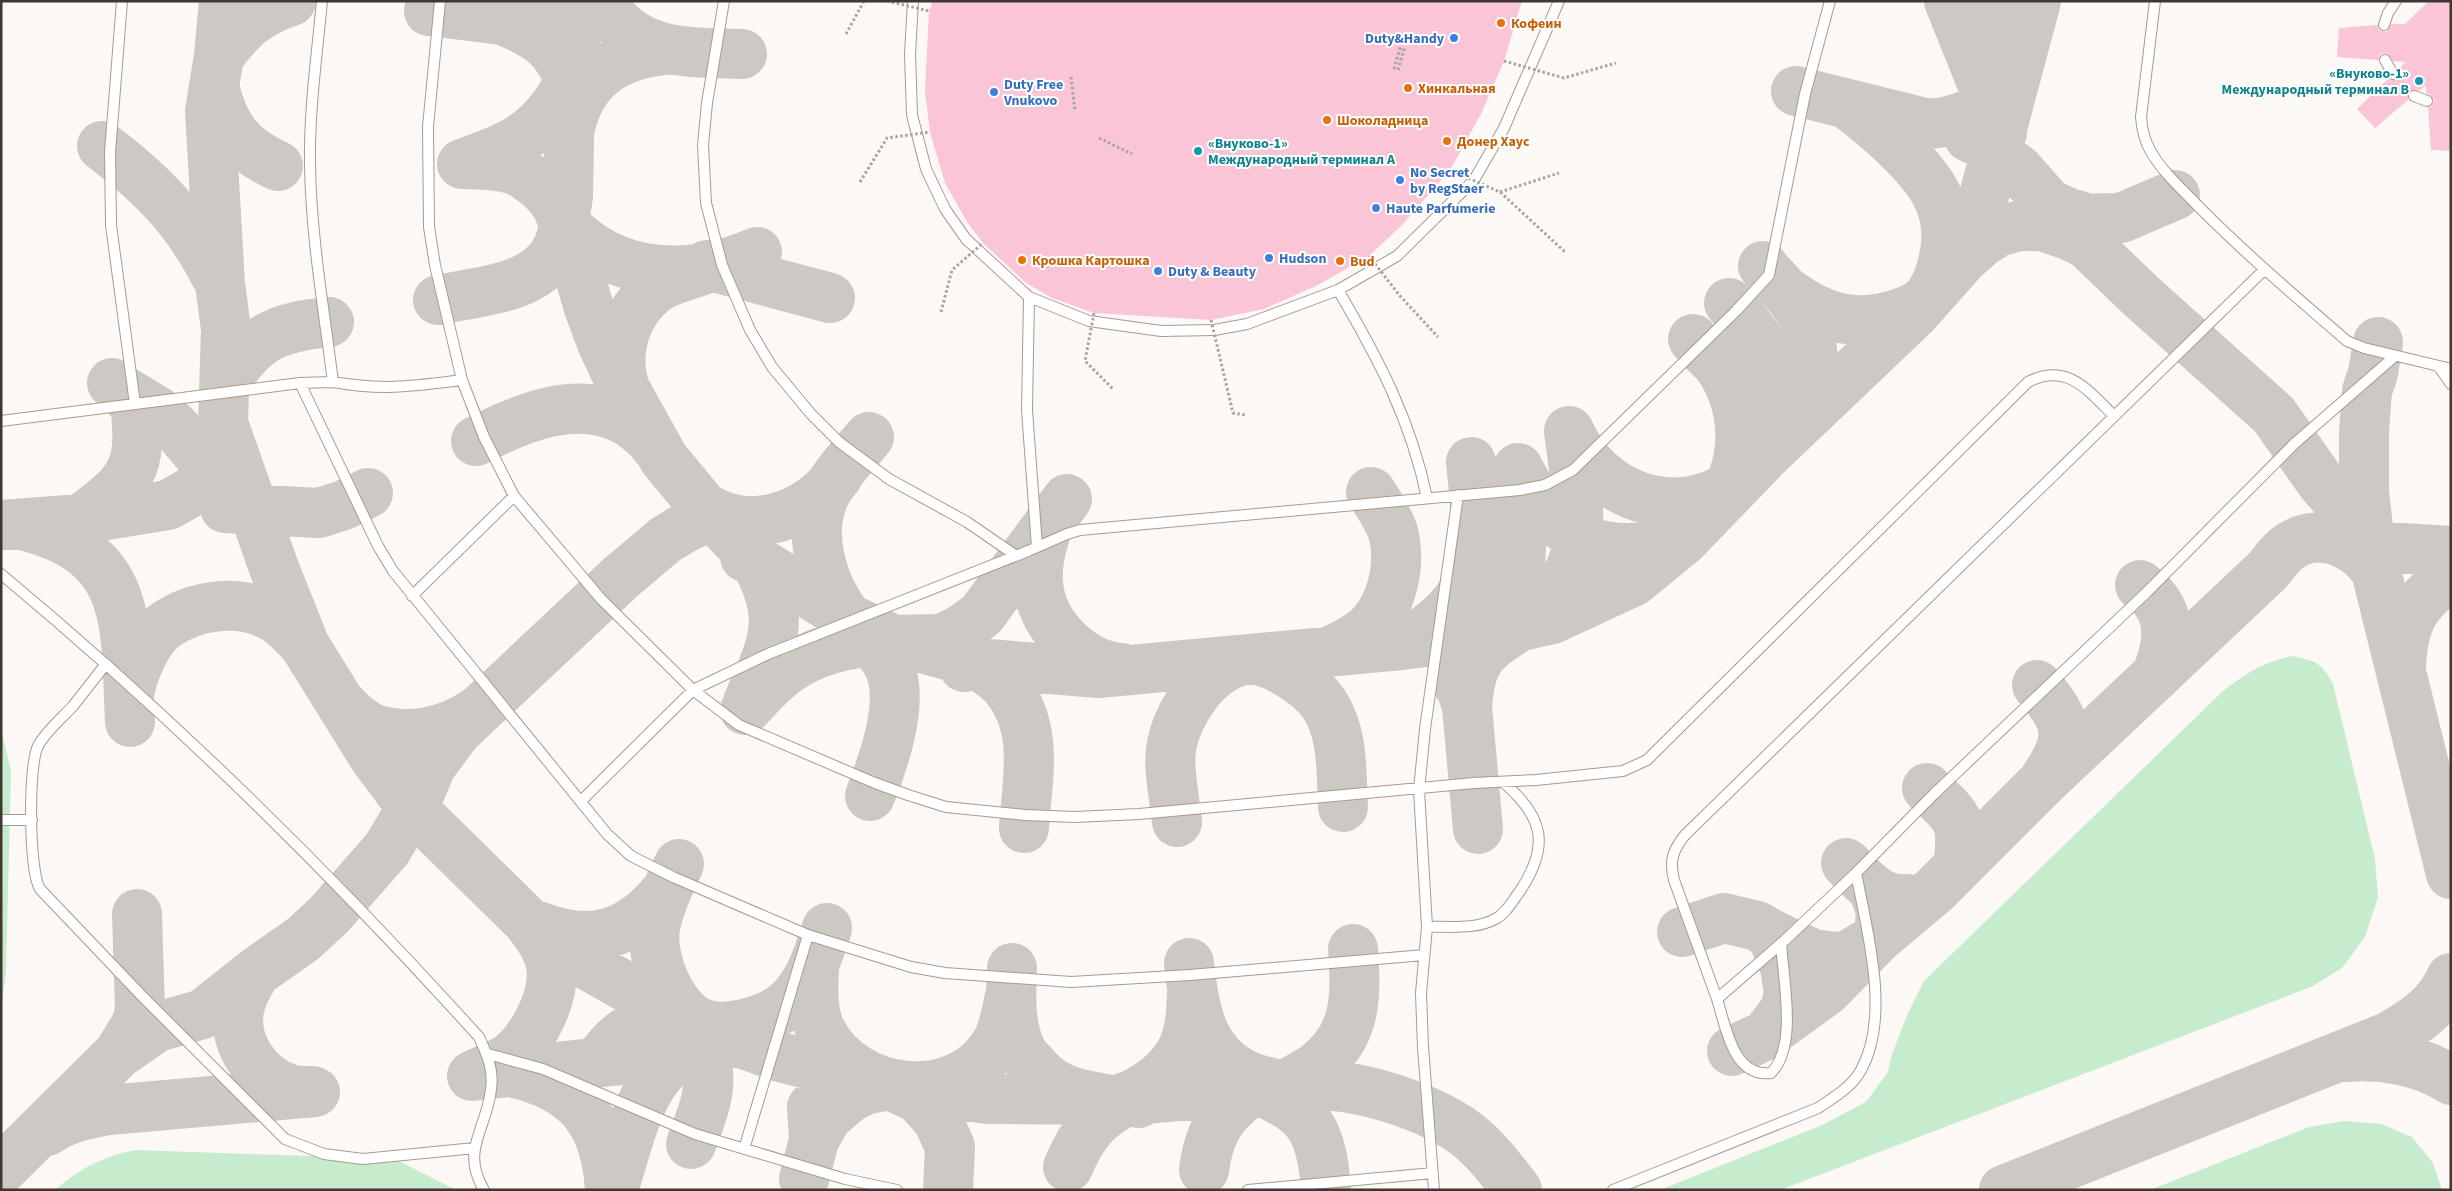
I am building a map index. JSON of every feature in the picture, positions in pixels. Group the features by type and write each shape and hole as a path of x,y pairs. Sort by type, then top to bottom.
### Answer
{"lane":[{"path":"122,1 110,152 111,225 135,404"},
{"path":"322,1 313,92 310,165 316,254 333,382"},
{"path":"440,1 428,127 429,227 435,265 462,380 484,437 514,496 601,599 693,690 739,725 875,783 946,807 1008,814 1075,817 1167,812 1623,771 1647,760 2028,382 2046,375 2066,376 2093,395 2114,416"},
{"path":"724,1 707,103 703,145 704,178 706,204 716,248 736,302 747,323 772,367 811,414 838,442 889,479 967,522 1015,555"},
{"path":"913,1 910,54 912,115 926,169 945,209 966,239 1029,297 1089,322 1162,331 1214,330 1247,324 1338,290 1397,256 1474,180 1504,128 1559,1"},
{"path":"581,801 693,690 768,654 1080,530 1520,490 1545,485 1573,470 1736,311 1769,275 1805,94 1830,1"},
{"path":"2155,1 2140,117 2149,150 2183,190 2264,270 2347,341 2364,348 2451,369"},
{"path":"2384,25 2388,13 2396,1"},
{"path":"2385,60 2393,74"},
{"path":"2414,96 2427,101"},
{"path":"1782,943 1785,1047 1778,1067 1772,1073 1756,1073 1741,1062 1674,880 1671,867 1676,847 1685,835 2264,270"},
{"path":"1338,290 1360,327 1404,416 1420,462 1427,498"},
{"path":"1029,297 1027,410 1037,547"},
{"path":"1717,999 1782,943 1856,873 1934,794 2147,592 2294,444 2395,356"},
{"path":"2439,367 2451,384"},
{"path":"1,421 300,383 333,382 360,387 396,388 462,380"},
{"path":"300,383 378,546 412,596 607,834 631,856 673,877 808,935 911,967 945,973 1071,982 1172,976 1424,955"},
{"path":"1434,1190 1423,1047 1421,993 1427,927 1419,790 1425,729 1458,495"},
{"path":"412,596 514,496"},
{"path":"1,574 106,664 237,785 346,894 479,1037 488,1054 492,1088 474,1148 473,1162 476,1176 484,1190"},
{"path":"106,664 37,748 32,780 33,871 35,882 40,890 141,995 285,1139 324,1154 363,1159 474,1148"},
{"path":"1427,927 1467,926 1496,919 1503,913 1530,876 1538,858 1540,844 1535,821 1521,797 1503,782"},
{"path":"1,820 32,820"},
{"path":"1613,1190 1818,1108 1844,1091 1860,1071 1870,1049 1875,996 1870,946 1856,873"},
{"path":"744,1149 808,935"},
{"path":"488,1054 543,1069 695,1134 845,1179 897,1190"},
{"path":"1248,1190 1433,1173"}],"path":[{"path":"846,34 864,1"},
{"path":"886,1 929,11"},
{"path":"1396,69 1403,46"},
{"path":"1504,61 1564,78 1616,63"},
{"path":"1071,76 1075,111"},
{"path":"860,182 887,138 930,132"},
{"path":"1098,138 1132,154"},
{"path":"1450,170 1500,192 1565,252"},
{"path":"1500,192 1559,173"},
{"path":"941,312 952,270 983,244"},
{"path":"1370,256 1400,296 1438,337"},
{"path":"1094,313 1085,361 1114,390"},
{"path":"1211,320 1233,413 1246,415"}],"green space":[{"path":"2292,656 2307,659 2317,664 2325,671 2333,684 2375,859 2378,897 2365,937 2342,968 2311,987 1780,1190 1660,1190 1822,1125 1866,1102 1888,1072 1892,1054 1908,1013 1924,981 2223,691 2255,669 2272,661"},
{"path":"1,730 11,771 6,972 1,1011"},
{"path":"2344,1121 2381,1124 2412,1137 2433,1163 2442,1190 2150,1190 2309,1127"},
{"path":"136,1150 395,1159 456,1190 55,1190 83,1169 103,1159"}],"building":[{"name":"«Внуково-1» Международный терминал А","path":"933,1 1522,1 1504,61 1481,114 1450,170 1403,224 1369,256 1316,286 1264,309 1211,320 1094,313 1052,298 1026,283 983,243 967,222 945,183 930,132 925,91 929,11"},
{"name":"«Внуково-1» Международный терминал B","path":"2429,1 2451,1 2451,151 2431,150 2428,108 2432,106 2434,100 2426,93 2426,85 2419,91 2409,91 2408,100 2375,128 2357,109 2388,79 2397,80 2400,75 2398,69 2406,62 2393,61 2386,53 2381,54 2378,60 2337,57 2339,28 2377,25 2379,30 2386,32 2391,24 2405,24"}],"taxiway":[{"path":"1,525 81,519 168,505 198,488 214,471 219,456 223,423 226,329 220,284 210,111 219,56 224,1"},
{"path":"219,56 250,22 258,16 291,1"},
{"path":"581,1 570,81 568,196 564,223 589,308 615,371 664,459 702,505 754,559 848,618 896,641 976,663 1098,673 1402,645 1485,634 1552,619 1634,581 1684,540 1764,457 1913,315 1962,260 1982,242 1998,232 2018,226 2042,226 2087,244 2140,295 2274,415 2321,482 2355,521 2371,553 2451,874"},
{"path":"601,1 614,19 629,32 645,41 681,51 742,54"},
{"path":"1949,1 2002,133"},
{"path":"1796,91 1929,124 1954,120 1975,111 2014,83 2013,69 2003,36 1982,10 1971,1"},
{"path":"1962,260 1974,233 2036,1"},
{"path":"429,11 502,20 533,11"},
{"path":"462,164 512,143 537,126 549,114 570,81 558,58 544,42 526,30 502,20"},
{"path":"571,124 584,92 605,70 632,57 665,50"},
{"path":"214,86 223,114 235,135 253,152 278,166"},
{"path":"1787,292 1814,309 1827,314 1855,320 1870,320 1901,313 1922,303 1930,294 1940,273 1946,249 1946,233 1942,208 1936,194 1929,182 1908,157 1848,105"},
{"path":"1969,137 1982,143 2018,169 2049,204 2069,213 2094,220"},
{"path":"102,146 153,189 167,204 193,237 216,276"},
{"path":"462,164 503,167 525,175 548,194 566,225 586,243 608,256 632,265 656,270 681,270 707,267 757,252"},
{"path":"2060,219 2121,218 2175,195"},
{"path":"438,300 498,288 518,282 535,273 549,261 559,245 564,223"},
{"path":"707,265 830,298"},
{"path":"1763,266 1795,304 1809,334 1812,350 1811,383 1807,399 1793,428"},
{"path":"624,386 621,373 621,346 629,321 636,310 654,290 676,279 700,271"},
{"path":"1729,303 1756,337 1766,353 1773,370 1777,406 1774,427 1767,450"},
{"path":"226,383 246,355 268,337 295,327 329,322"},
{"path":"1693,339 1720,368 1735,399 1739,415 1740,449 1737,465 1723,497"},
{"path":"2370,545 2364,492 2364,432 2367,391 2373,373 2378,342"},
{"path":"81,519 123,483 135,459 137,444 135,404 112,383"},
{"path":"119,388 157,411 175,427 229,491"},
{"path":"476,441 531,417 570,409 589,409 608,413 627,421 634,425 654,445"},
{"path":"223,423 274,568 305,646 374,757 412,808 527,921 586,964 684,1020 701,1023 741,1043 780,1057 890,1085 988,1099 1130,1100 1315,1085 1357,1089 1403,1102 1446,1121 1465,1133 1480,1146 1517,1190"},
{"path":"1569,431 1582,454 1599,473 1618,487 1640,497 1663,502 1688,501 1712,495 1736,483"},
{"path":"1467,707 1471,679 1481,657 1496,642 1539,612 1561,587 1571,567 1577,543 1578,511 1569,431"},
{"path":"869,437 828,489 819,512 817,528 820,560 831,592 848,618 885,659 892,675 895,704 893,720 890,736 870,796"},
{"path":"1404,644 1432,625 1452,607 1465,588 1473,567 1476,545 1476,521 1471,462"},
{"path":"1518,468 1533,493 1549,514 1566,529 1585,540 1606,546 1629,548 1655,546 1684,540"},
{"path":"1455,637 1478,622 1499,604 1520,572 1522,522 1518,468"},
{"path":"706,508 724,516 742,520 760,521 778,518 811,502 838,476"},
{"path":"1326,653 1352,640 1371,626 1380,615 1391,589 1396,560 1393,532 1386,516 1371,492"},
{"path":"225,508 319,513 344,505 368,493"},
{"path":"745,710 781,674 822,652 860,643 940,639 962,629 982,614 1067,499"},
{"path":"1,1170 118,1054 157,1027 203,1014 256,972 303,939 329,915 387,849 418,797 431,766 457,731 620,578 665,540 697,522 717,519 737,520"},
{"path":"26,526 62,539 88,555 106,576 117,599 124,626 130,722"},
{"path":"1048,526 1038,566 1038,582 1043,605 1049,619 1068,643 1081,653 1108,666 1122,668"},
{"path":"1771,934 1813,954 1835,957 1847,956 1879,937 1935,890 2043,782 2268,570 2289,547 2313,538 2336,540 2358,552 2375,570"},
{"path":"2342,541 2371,546 2451,551"},
{"path":"745,557 754,559 765,580 774,615 770,647 748,702"},
{"path":"2401,665 2405,634 2414,613 2428,594 2451,574"},
{"path":"2140,585 2156,601 2165,619 2165,648 2156,676"},
{"path":"130,690 134,674 142,656 157,633 175,619 203,609 233,606 262,612 283,624 305,646"},
{"path":"1177,822 1170,757 1179,722 1196,693 1207,681 1220,670 1233,663 1247,660 1268,663 1290,674 1301,681 1324,704 1335,728 1338,741 1343,807"},
{"path":"964,667 976,663 1000,681 1017,703 1024,720 1029,755 1024,828"},
{"path":"1452,676 1462,691 1467,707 1478,829"},
{"path":"2037,685 2056,710 2063,731 2063,742 2059,753 2044,780"},
{"path":"341,703 366,725 377,730 403,734 416,734 442,729 476,712"},
{"path":"1927,788 1947,807 1957,822 1960,830 1958,867"},
{"path":"1846,863 1873,889 1888,897 1907,899"},
{"path":"679,864 659,912 654,940 659,968 672,996 690,1017 701,1023 711,1026 748,1023 772,1014 790,1002 809,976 827,928"},
{"path":"538,926 576,936 593,936 609,933 624,927 638,918 666,891"},
{"path":"1768,1033 1826,991 1879,937 1881,911 1874,891"},
{"path":"120,1051 136,1025 140,1011 137,914"},
{"path":"1682,932 1724,918 1757,926 1771,934 1777,947 1785,967 1789,993 1785,1010 1766,1035 1732,1051"},
{"path":"474,1075 509,1058 519,1049 537,1025 544,1011 551,981 551,967 544,945 527,921"},
{"path":"1189,963 1198,1015 1212,1046 1222,1059 1236,1070 1253,1078 1283,1086 1316,1067 1330,1055 1340,1042 1347,1028 1354,999 1353,949"},
{"path":"1012,968 1011,1000 1014,1030 1025,1056 1046,1078 1068,1091 1109,1100 1122,1098 1139,1091 1155,1081 1174,1062 1186,1038 1190,1021 1192,994"},
{"path":"814,969 813,984 817,1022 835,1052 856,1069 880,1080 907,1086 933,1085 959,1077 981,1062 998,1040 1011,992"},
{"path":"256,972 243,995 239,1010 238,1023 244,1047 258,1068 277,1084 292,1090 313,1091"},
{"path":"2004,1190 2388,1037 2425,1013 2440,997 2451,978"},
{"path":"598,1062 615,1041 634,1028 656,1021 684,1020 703,1052 708,1080 707,1095 691,1144"},
{"path":"613,1190 637,1114 648,1091 662,1071 681,1056 704,1046 734,1043"},
{"path":"2345,1057 2386,1058 2414,1063 2440,1073 2451,1080"},
{"path":"472,1076 631,1059"},
{"path":"511,1072 554,1087 571,1098 584,1111 595,1126 602,1145 610,1190"},
{"path":"814,1140 827,1117 849,1098 867,1089 890,1085 918,1098 938,1120 950,1147 948,1190"},
{"path":"1204,1170 1209,1144 1219,1124 1233,1106 1254,1089 1288,1105 1310,1125 1321,1152 1326,1190"},
{"path":"47,1131 69,1120 109,1110 315,1092"},
{"path":"1068,1167 1085,1135 1099,1119 1130,1100 1139,1103"},
{"path":"804,1179 814,1140 812,1107"}],"place":[{"name":"Кофеин","path":"1501,23"},
{"name":"Duty&Handy","path":"1454,38"},
{"name":"«Внуково-1» Международный терминал B","path":"2419,81"},
{"name":"Хинкальная","path":"1408,88"},
{"name":"Duty Free Vnukovo","path":"994,92"},
{"name":"Шоколадница","path":"1327,120"},
{"name":"Донер Хаус","path":"1447,141"},
{"name":"«Внуково-1» Международный терминал А","path":"1198,151"},
{"name":"No Secret by RegStaer","path":"1400,180"},
{"name":"Haute Parfumerie","path":"1376,208"},
{"name":"Hudson","path":"1269,258"},
{"name":"Крошка Картошка","path":"1022,260"},
{"name":"Bud","path":"1340,261"},
{"name":"Duty & Beauty","path":"1158,271"}]}
